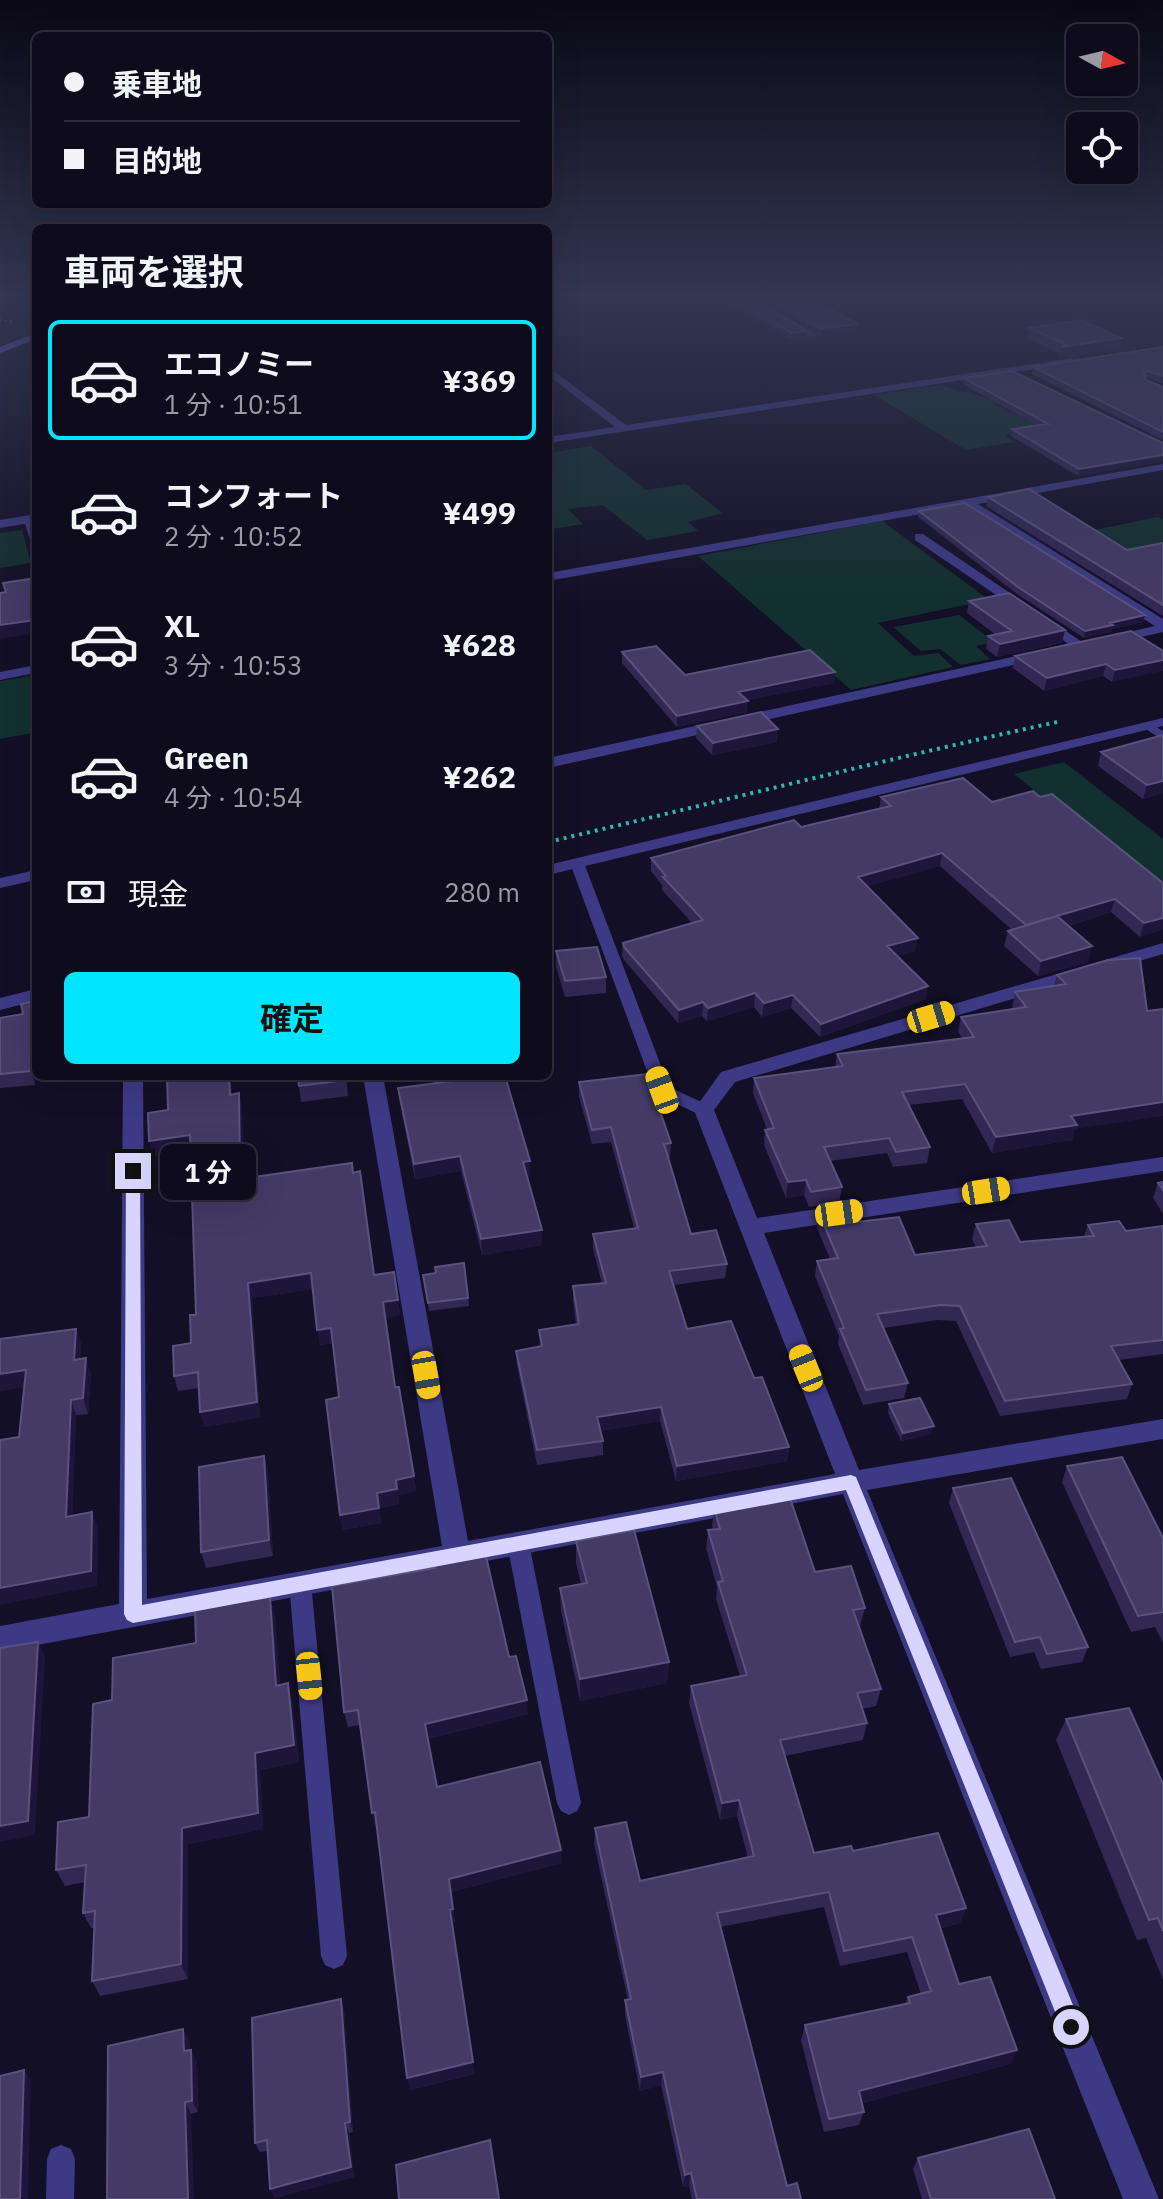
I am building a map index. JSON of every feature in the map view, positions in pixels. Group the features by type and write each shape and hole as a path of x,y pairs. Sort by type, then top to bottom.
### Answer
{"street":[{"path":"586,400 625,429"},
{"path":"552,439 817,400"},
{"path":"552,576 1163,467"},
{"path":"967,502 1163,627"},
{"path":"0,524 31,519"},
{"path":"919,537 1066,649"},
{"path":"552,762 1163,627"},
{"path":"0,676 32,670"},
{"path":"552,869 1155,724"},
{"path":"0,883 32,876"},
{"path":"1141,2199 704,1110 728,1077 1163,948"},
{"path":"0,1004 32,996"},
{"path":"133,1080 133,1614"},
{"path":"374,1080 457,1554"},
{"path":"750,1227 1163,1164"},
{"path":"0,1639 851,1482 1163,1429"}],"lane":[{"path":"1155,724 1163,736"},
{"path":"577,863 662,1090 704,1110"},
{"path":"518,1543 569,1803"},
{"path":"300,1583 334,1956"},
{"path":"60,2199 61,2159"}],"path":[{"path":"552,841 736,798 843,769 1067,720"}],"green space":[{"path":"882,400 992,400 1001,402 995,404 1042,428 1005,435 1014,442 966,450"},
{"path":"591,446 646,490 686,484 722,513 688,522 698,531 647,540 603,505 568,509 583,524 552,529 552,452"},
{"path":"1158,517 1163,520 1163,544 1139,563 1089,531"},
{"path":"882,521 989,600 878,623 914,656 938,653 953,667 851,690 698,556"},
{"path":"22,530 31,563 0,568 0,533"},
{"path":"959,615 994,642 976,646 990,659 961,665 940,649 921,651 893,627"},
{"path":"32,676 32,733 0,739 0,681"},
{"path":"1064,762 1163,839 1163,890 1159,892 1014,774"}],"building":[{"path":"1003,400 1072,400 1163,443 1163,455 1079,469 1012,429 1048,424"},
{"path":"1098,400 1163,400 1163,432"},
{"path":"1029,489 1127,550 1163,543 1163,605 988,497"},
{"path":"965,503 1145,615 1085,631 1018,587 919,511"},
{"path":"32,579 32,621 0,625 0,593 6,592 3,583"},
{"path":"1009,593 1065,630 1000,644 988,636 1012,631 969,601"},
{"path":"1131,631 1163,651 1163,660 1115,670 1106,664 1047,678 1015,656"},
{"path":"656,646 685,675 810,650 835,672 738,692 748,701 677,716 622,652"},
{"path":"761,712 778,729 713,743 697,726"},
{"path":"1163,735 1163,781 1147,785 1101,752"},
{"path":"963,778 992,802 1033,791 1040,797 1052,794 1163,883 1163,918 1144,923 1115,899 1026,925 942,853 858,877 918,938 887,946 928,986 821,1024 793,995 764,1003 755,993 708,1008 703,1002 679,1010 624,947 623,943 703,920 663,877 666,876 651,858 794,820 801,827 891,806 881,797"},
{"path":"1057,916 1092,946 1041,961 1008,931"},
{"path":"597,947 606,977 565,981 556,951"},
{"path":"1140,958 1147,1011 1163,1009 1163,1102 1071,1116 1077,1125 996,1137 965,1084 902,1092 930,1147 896,1152 889,1138 824,1147 842,1187 811,1192 806,1180 788,1182 765,1130 774,1128 754,1078 843,1066 837,1054 974,1037 961,1017 1026,1007 1015,992 1066,984 1057,975 1108,960"},
{"path":"32,1002 31,1071 0,1074 0,1018 23,1014 21,1004"},
{"path":"647,1074 671,1143 664,1144 691,1234 716,1230 727,1264 669,1271 687,1329 731,1321 754,1378 762,1377 789,1447 677,1466 661,1407 597,1417 603,1441 537,1450 516,1351 542,1346 539,1330 579,1324 573,1286 606,1283 593,1234 638,1228 611,1127 592,1130 579,1082"},
{"path":"167,1080 229,1080 230,1095 239,1093 240,1179 352,1163 353,1173 360,1171 374,1275 394,1272 398,1300 383,1302 395,1387 399,1387 414,1476 396,1480 397,1489 377,1493 379,1508 340,1515 326,1400 339,1397 331,1328 317,1330 311,1273 248,1283 257,1402 200,1412 198,1372 174,1376 173,1346 191,1343 190,1315 196,1315 190,1135 149,1141 148,1113 168,1110"},
{"path":"298,1080 346,1080 299,1086"},
{"path":"460,1080 506,1080 530,1161 523,1162 542,1230 481,1239 460,1156 414,1164 398,1088"},
{"path":"851,1208 857,1222 899,1217 915,1255 987,1246 976,1224 1009,1220 1020,1242 1094,1236 1088,1225 1119,1221 1126,1231 1163,1226 1163,1340 1111,1346 1132,1384 1005,1401 960,1306 940,1305 877,1314 908,1383 866,1390 840,1329 844,1328 817,1261 838,1258 819,1213"},
{"path":"464,1263 468,1298 428,1303 423,1275 436,1273 435,1267"},
{"path":"76,1329 74,1360 86,1358 83,1398 71,1400 66,1517 92,1512 91,1571 0,1588 0,1440 19,1437 26,1370 0,1374 0,1339"},
{"path":"920,1398 934,1426 903,1433 889,1404"},
{"path":"264,1456 269,1540 201,1552 199,1467"},
{"path":"1122,1457 1163,1538 1163,1612 1138,1616 1067,1466"},
{"path":"1011,1478 1088,1647 1047,1654 1040,1637 1015,1642 953,1488"},
{"path":"789,1495 815,1572 851,1566 865,1608 853,1610 881,1689 857,1693 867,1723 780,1740 814,1853 851,1846 853,1851 938,1833 966,1908 936,1915 959,1984 990,1977 1017,2050 859,2091 864,2112 829,2119 805,2025 910,2003 908,1997 931,1991 912,1937 844,1951 829,1892 717,1913 787,2186 797,2183 801,2199 697,2199 691,2173 685,2175 663,2072 641,2077 625,2000 631,1999 595,1828 626,1822 640,1881 754,1856 739,1800 722,1803 691,1686 747,1675 718,1582 723,1581 708,1530 720,1529 714,1508"},
{"path":"634,1530 669,1662 580,1679 560,1588 587,1583 576,1541"},
{"path":"485,1552 509,1657 516,1656 527,1700 425,1724 437,1787 540,1762 561,1850 449,1879 453,1909 450,1910 473,2062 407,2078 375,1812 372,1813 358,1710 344,1712 332,1586 435,1568 434,1564"},
{"path":"270,1597 276,1686 288,1683 294,1745 255,1753 258,1813 182,1828 181,1964 92,1981 95,1911 83,1913 86,1865 56,1870 58,1822 89,1817 93,1704 112,1700 113,1658 196,1643 195,1610"},
{"path":"38,1642 28,1821 0,1826 0,1648"},
{"path":"1129,1708 1163,1784 1163,1931 1158,1918 1149,1920 1066,1719"},
{"path":"341,1999 350,2122 345,2123 351,2167 270,2189 267,2140 255,2143 252,2018"},
{"path":"183,2029 184,2051 191,2050 192,2101 185,2102 188,2199 107,2199 108,2046"},
{"path":"24,2070 20,2199 0,2199 0,2076"},
{"path":"1029,2129 1055,2199 931,2199 918,2158"},
{"path":"490,2140 499,2199 399,2199 396,2165"}],"route":[{"path":"133,1171 133,1614 851,1482 1071,2027"}]}
